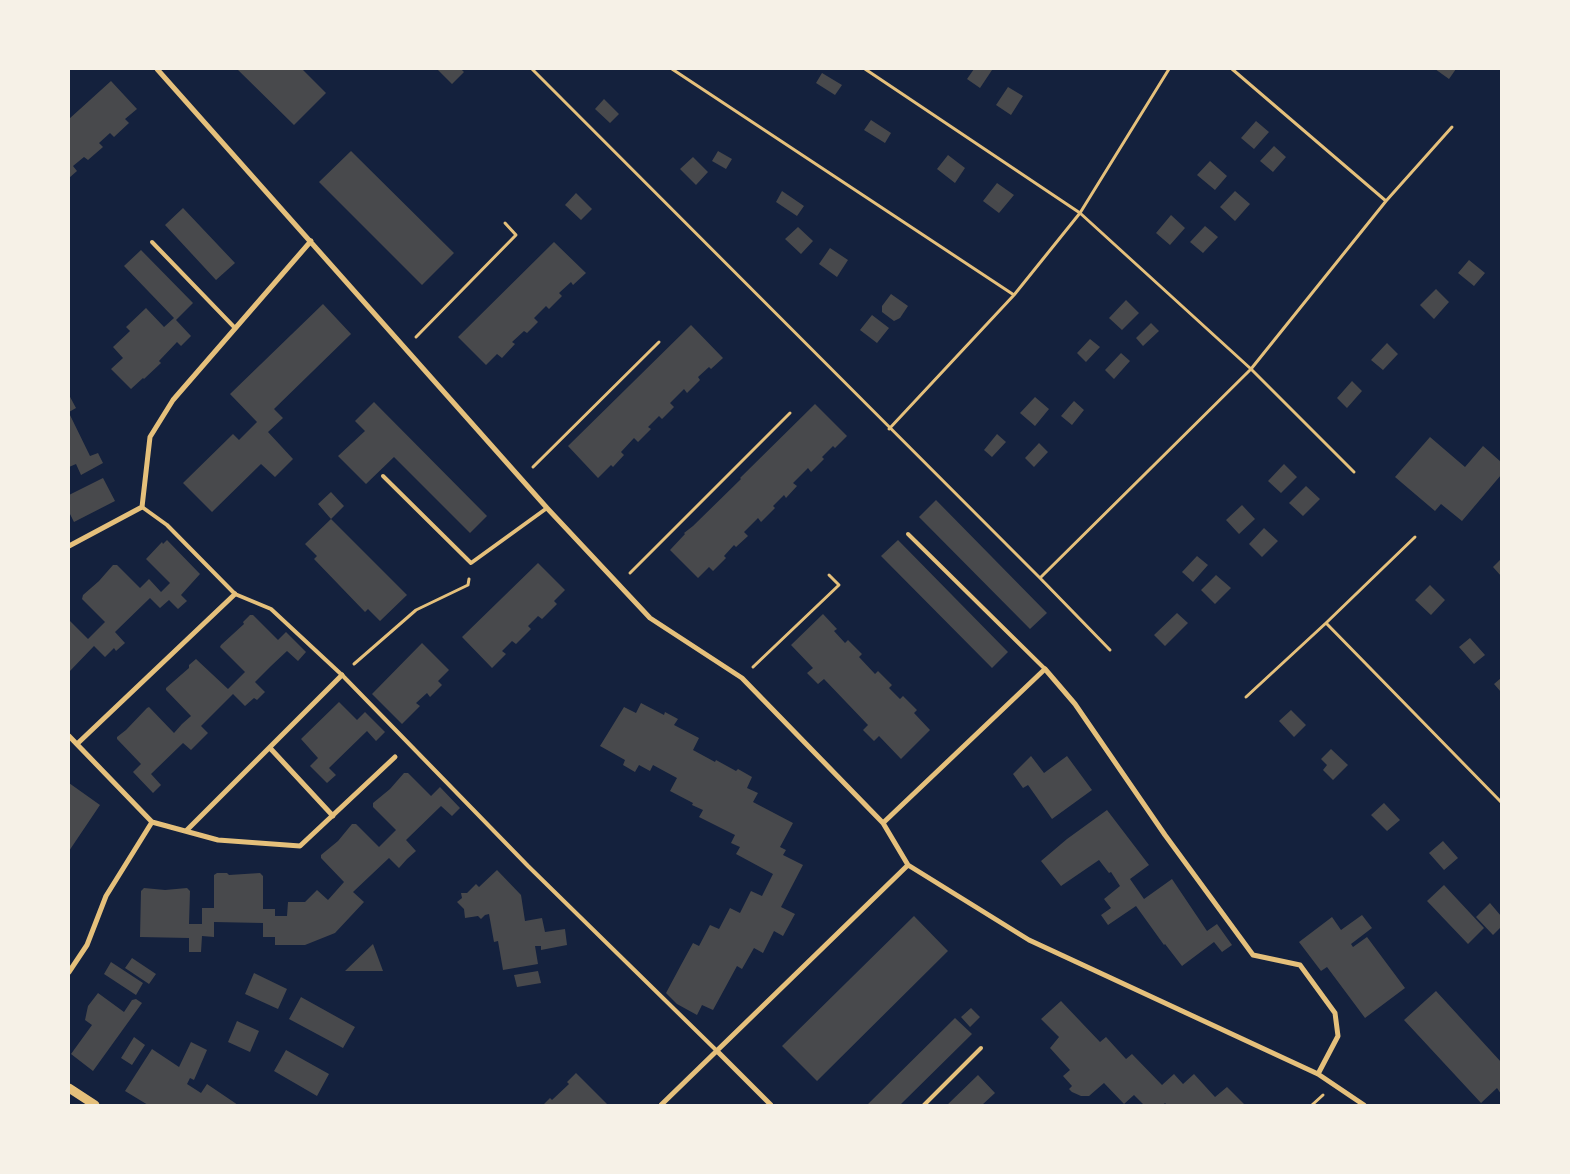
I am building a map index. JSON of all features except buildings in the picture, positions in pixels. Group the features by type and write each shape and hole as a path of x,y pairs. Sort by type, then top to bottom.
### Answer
{"street":[{"path":"157,69 547,508 650,618 742,678 882,823 908,865 1029,940 1318,1074 1364,1105"},
{"path":"69,546 142,507 150,437 173,400 311,241"},
{"path":"77,744 235,594"},
{"path":"882,823 1045,669 1075,704 1165,835 1253,955 1300,965 1335,1013 1338,1036 1318,1074"},
{"path":"186,831 342,675"},
{"path":"69,736 152,822 218,840 300,846 395,757"},
{"path":"270,748 334,816"},
{"path":"69,972 87,945 106,896 152,822"},
{"path":"661,1105 908,865"},
{"path":"717,1051 771,1105"},
{"path":"69,1088 95,1105"}],"lane":[{"path":"152,242 235,328"},
{"path":"383,476 470,563 547,508"},
{"path":"142,507 167,525 235,594 271,609 342,675 528,866 717,1051"},
{"path":"908,534 1045,669"},
{"path":"924,1105 981,1048"}],"path":[{"path":"532,69 1110,650"},
{"path":"672,69 1014,294"},
{"path":"865,69 1080,213 1251,370 1354,472"},
{"path":"890,429 1014,294 1080,213 1169,69"},
{"path":"1232,69 1386,201"},
{"path":"1040,578 1251,370 1386,201 1452,127"},
{"path":"406,348 516,235 505,223"},
{"path":"521,478 659,342"},
{"path":"618,584 790,413"},
{"path":"1246,696 1326,623 1415,537"},
{"path":"342,675 416,610 468,585 470,563"},
{"path":"742,678 839,585 829,575"},
{"path":"1326,623 1501,802"}]}
